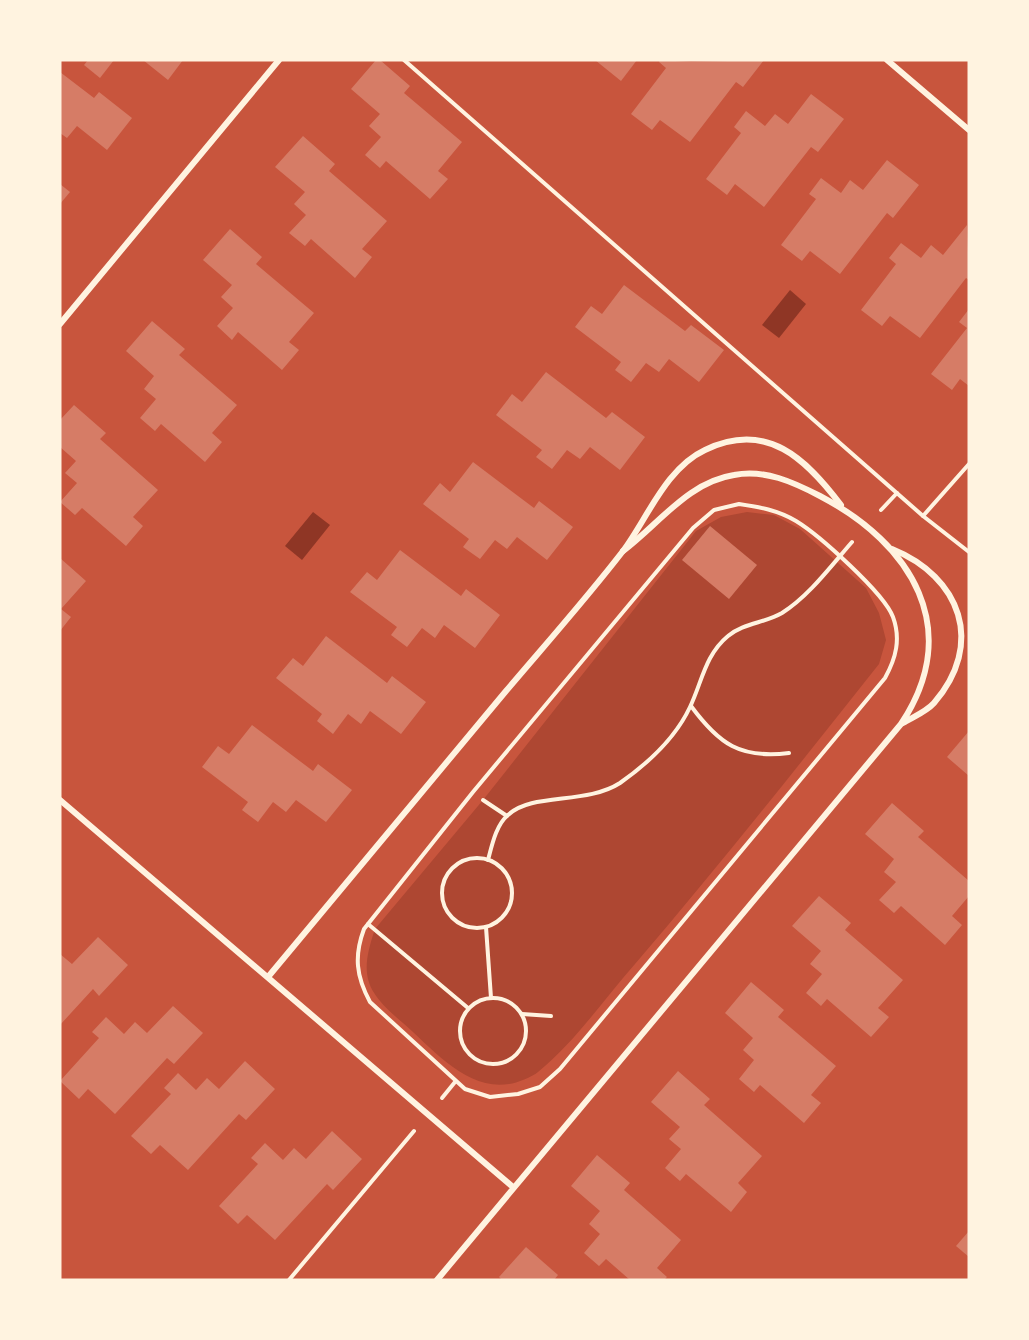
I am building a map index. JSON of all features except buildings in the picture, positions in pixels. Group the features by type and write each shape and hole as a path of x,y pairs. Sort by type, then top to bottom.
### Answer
{"street":[{"path":"60,324 279,60"},
{"path":"886,60 969,130"},
{"path":"268,977 623,551 682,467 703,450 729,441 757,440 783,447 805,463 843,508 891,549 917,584 929,626 930,647 926,675 917,701 902,724 437,1280"},
{"path":"623,551 682,499 706,483 734,475 764,474 792,482 843,508"},
{"path":"891,549 921,563 934,573 949,592 958,616 961,640 953,675 943,690 932,705 902,724"},
{"path":"60,800 513,1187"}],"path":[{"path":"404,60 923,516 969,552"},
{"path":"923,516 969,464"},
{"path":"488,860 496,832 507,816 530,803 581,798 617,784 654,754 678,729 690,706 704,668 729,635 782,612 797,601 897,493"},
{"path":"739,504 771,509 796,521 839,556 884,601 893,615 897,647 885,678 567,1060 547,1081 540,1087 518,1094 490,1097 465,1089 455,1082 370,1002 361,985 357,966 358,947 368,924 465,801 693,528 714,510 739,504"},
{"path":"690,706 706,728 734,748 766,756 789,753"},
{"path":"483,800 507,816"},
{"path":"469,859 488,860 504,869 512,885 511,903 502,918 486,927 468,927 452,918 442,902 443,883 453,867 469,859"},
{"path":"368,924 468,1008"},
{"path":"486,927 491,998"},
{"path":"491,998 503,999 522,1014 526,1026 526,1040 520,1052 510,1061 496,1065 483,1064 471,1057 463,1046 460,1033 462,1020 468,1008 479,1001 491,998"},
{"path":"522,1014 551,1016"},
{"path":"289,1280 455,1082"}],"shaded area":[{"path":"790,290 806,304 779,338 762,325"},
{"path":"313,512 330,525 302,560 285,546"},
{"path":"747,512 774,515 800,529 866,588 879,613 886,640 879,664 697,890 577,1034 552,1060 532,1076 520,1081 493,1084 478,1081 451,1066 438,1055 390,1012 373,992 367,971 367,959 375,929 483,800 696,531 721,517"}]}
